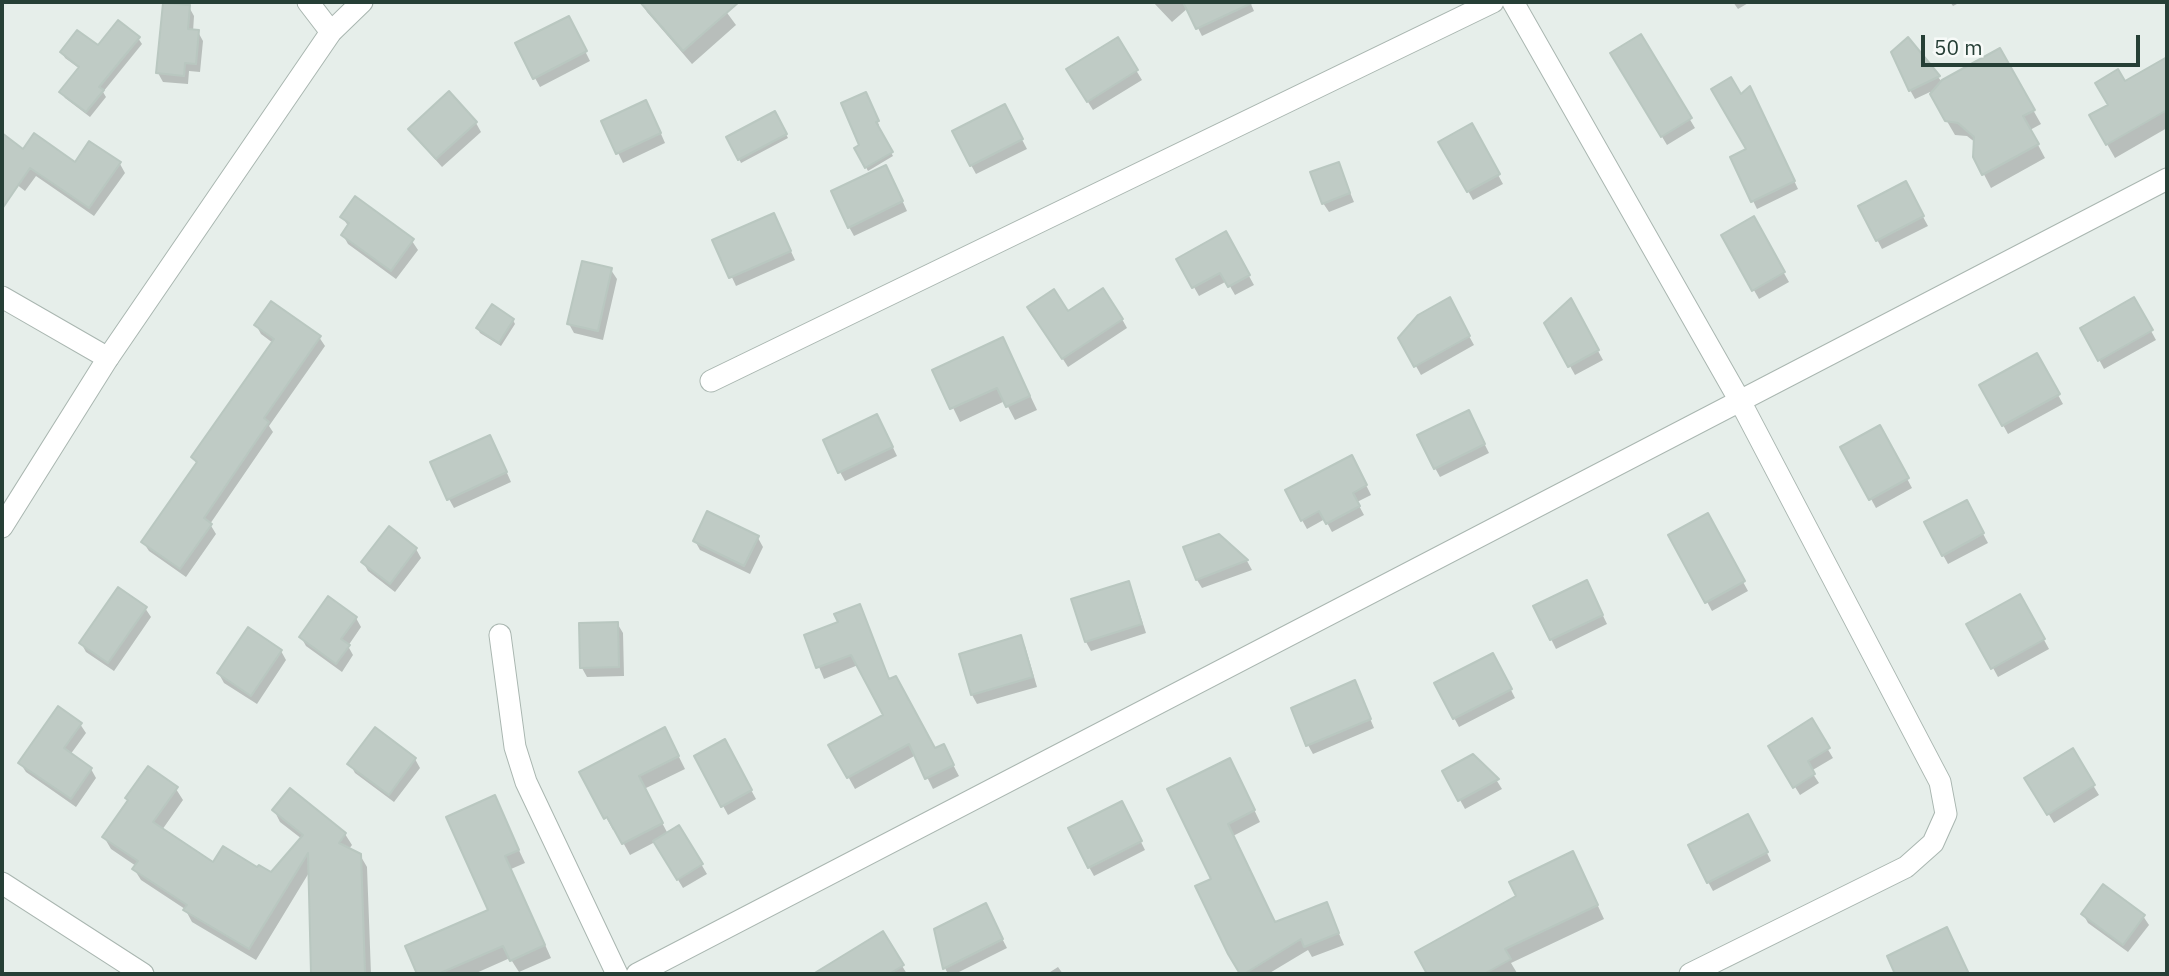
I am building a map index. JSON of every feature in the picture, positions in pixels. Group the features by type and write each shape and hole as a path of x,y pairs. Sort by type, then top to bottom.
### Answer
{"street":[{"path":"308,2 331,32"},
{"path":"2,527 108,358 331,32 362,2"},
{"path":"711,381 1493,2"},
{"path":"1513,2 1740,401 1940,782 1946,814 1933,843 1906,867 1690,974"},
{"path":"637,974 2167,179"},
{"path":"2,297 108,358"},
{"path":"500,635 516,747 526,782 617,974"},
{"path":"2,883 143,974"}],"building":[{"path":"640,2 739,2 683,51"},
{"path":"1183,2 1254,2 1196,29"},
{"path":"163,3 190,5 188,29 199,30 196,64 185,63 184,76 156,73"},
{"path":"569,16 587,51 533,79 515,43"},
{"path":"118,20 140,37 99,87 104,90 86,112 59,92 79,67 60,52 77,30 98,45"},
{"path":"1641,34 1692,118 1661,137 1610,53"},
{"path":"1118,37 1138,70 1087,102 1066,69"},
{"path":"1908,37 1940,76 1909,91 1891,52"},
{"path":"2000,48 2035,110 2023,116 2039,144 1982,175 1973,157 1974,137 1958,123 1945,121 1930,94 1942,80"},
{"path":"2167,57 2167,110 2106,145 2089,115 2108,105 2095,83 2118,69 2125,81"},
{"path":"1731,77 1741,94 1750,86 1795,181 1751,202 1730,157 1746,149 1711,89"},
{"path":"449,91 477,122 436,159 408,129"},
{"path":"866,92 879,121 876,122 893,152 865,168 854,148 859,145 841,103"},
{"path":"646,100 661,133 616,154 601,121"},
{"path":"1005,104 1023,139 970,166 952,131"},
{"path":"775,111 787,134 738,160 726,137"},
{"path":"1472,123 1500,174 1467,192 1438,142"},
{"path":"2,133 23,149 34,133 75,162 89,141 121,162 89,208 30,168 2,209"},
{"path":"1339,162 1350,193 1322,204 1310,172"},
{"path":"886,165 903,201 848,228 831,191"},
{"path":"1906,181 1924,216 1876,241 1858,206"},
{"path":"355,196 414,239 391,271 341,235 349,223 340,217"},
{"path":"774,213 791,251 729,278 712,240"},
{"path":"1754,216 1785,272 1752,291 1721,235"},
{"path":"1226,231 1250,275 1228,287 1220,273 1192,288 1176,259"},
{"path":"582,261 612,268 598,331 567,324"},
{"path":"1103,288 1123,319 1062,359 1027,307 1054,289 1068,311"},
{"path":"1450,297 1470,336 1414,367 1398,338 1418,315"},
{"path":"2134,297 2153,330 2098,361 2080,328"},
{"path":"1571,298 1599,350 1568,367 1544,323"},
{"path":"271,301 321,336 264,418 269,422 204,518 212,524 180,569 141,542 197,462 191,457 274,339 254,325"},
{"path":"492,304 514,319 499,343 476,328"},
{"path":"1003,337 1030,396 1006,407 997,388 950,409 932,370"},
{"path":"2037,353 2060,394 2002,426 1979,385"},
{"path":"1469,410 1485,444 1434,469 1417,435"},
{"path":"877,414 893,447 838,473 823,440"},
{"path":"1880,425 1909,478 1869,500 1840,447"},
{"path":"490,435 507,472 447,500 430,462"},
{"path":"1352,455 1367,485 1353,493 1360,506 1326,524 1319,511 1301,521 1285,490"},
{"path":"1967,500 1984,533 1942,556 1924,522"},
{"path":"707,511 759,536 744,566 693,541"},
{"path":"1708,513 1745,581 1705,603 1668,535"},
{"path":"389,526 417,548 390,584 361,562"},
{"path":"1219,534 1248,560 1196,580 1183,547"},
{"path":"1587,580 1603,615 1550,640 1533,606"},
{"path":"1129,581 1142,624 1085,642 1071,599"},
{"path":"118,587 147,607 108,663 79,643"},
{"path":"2020,594 2045,639 1991,669 1966,624"},
{"path":"328,596 357,617 341,639 350,645 336,664 299,637"},
{"path":"860,604 889,679 896,676 935,748 944,744 954,765 925,779 909,744 847,778 828,745 883,715 851,655 816,668 804,635 838,622 834,614"},
{"path":"618,622 619,667 580,668 579,623"},
{"path":"248,627 282,650 251,696 217,673"},
{"path":"1021,635 1033,677 971,695 959,654"},
{"path":"1493,653 1512,689 1453,719 1434,683"},
{"path":"1355,680 1371,719 1306,746 1291,708"},
{"path":"58,706 82,723 64,748 92,768 71,799 18,763"},
{"path":"1812,718 1830,748 1808,761 1815,774 1793,788 1768,746"},
{"path":"375,727 416,758 389,795 347,764"},
{"path":"665,727 679,756 639,776 663,823 622,844 607,817 604,819 579,772"},
{"path":"725,739 752,790 721,807 694,756"},
{"path":"2073,748 2095,785 2047,815 2024,778"},
{"path":"1473,754 1499,779 1458,801 1442,771"},
{"path":"1230,758 1255,810 1228,824 1275,922 1327,902 1339,933 1304,947 1301,939 1244,974 1240,974 1228,954 1195,886 1211,879 1167,789"},
{"path":"148,766 178,787 153,822 213,862 223,846 257,867 259,865 271,872 303,835 272,810 290,788 346,833 339,843 361,854 365,974 311,974 308,853 249,949 183,910 187,905 132,869 138,861 102,837"},
{"path":"495,795 519,850 505,856 545,945 510,961 503,946 438,974 417,974 405,946 488,910 446,817"},
{"path":"1122,801 1142,841 1088,868 1068,828"},
{"path":"1748,814 1768,852 1707,883 1688,845"},
{"path":"679,825 703,864 677,880 653,841"},
{"path":"1573,851 1598,905 1505,949 1511,959 1484,974 1427,974 1415,952 1516,896 1509,882"},
{"path":"2103,884 2145,915 2123,945 2081,914"},
{"path":"986,903 1003,939 943,969 934,929"},
{"path":"1947,927 1969,974 1895,974 1887,956"},
{"path":"883,931 904,965 889,974 813,974"}]}
